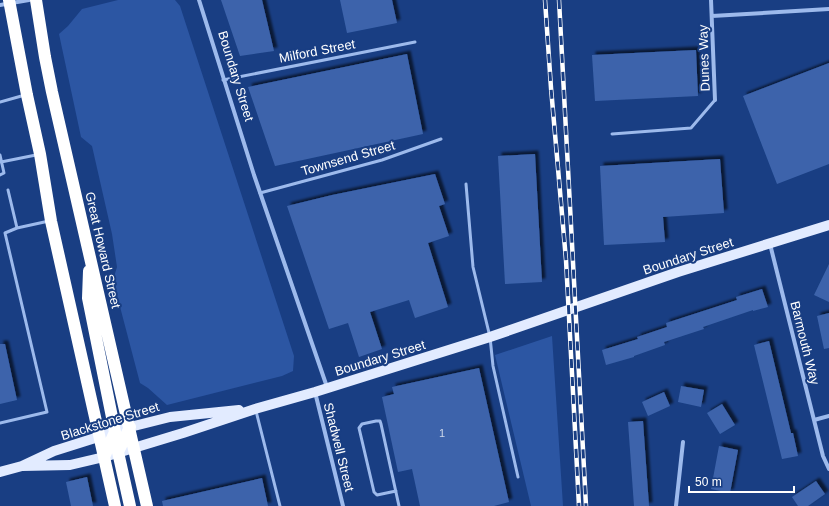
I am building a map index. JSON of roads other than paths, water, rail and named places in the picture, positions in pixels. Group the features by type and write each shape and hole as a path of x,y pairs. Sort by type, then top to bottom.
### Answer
{"highway":[{"name":"Great Howard Street","path":"36,0 44,57 147,506"},
{"path":"6,3 40,154 51,221 115,506"},
{"path":"90,255 88,298 115,432 104,457"},
{"path":"130,427 118,452 130,506"}],"main road":[{"name":"Boundary Street","path":"328,388 490,338 672,274 829,225"},
{"name":"Blackstone Street","path":"22,466 70,465 104,457 255,409 328,388"},
{"name":"Blackstone Street","path":"0,472 22,466 54,451 130,427 170,417 255,409"}],"street":[{"path":"6,3 29,0"},
{"name":"Boundary Street","path":"199,0 223,80 260,193 328,388"},
{"name":"Dunes Way","path":"711,0 715,100"},
{"name":"Dunes Way","path":"712,16 829,10"},
{"name":"Barmouth Way","path":"770,244 823,456 829,469"},
{"name":"Shadwell Street","path":"315,392 343,506"},
{"path":"814,420 829,416"},
{"path":"676,506 683,442"}],"lane":[{"name":"Milford Street","path":"223,80 415,42"},
{"path":"0,102 27,95"},
{"path":"612,134 691,128 715,100"},
{"name":"Townsend Street","path":"260,193 382,160 441,139"},
{"path":"2,162 40,154"},
{"path":"0,155 4,173 0,175"},
{"path":"466,184 473,266 490,338 493,366 518,477"},
{"path":"8,190 17,228"},
{"path":"0,422 47,412 5,233 17,228 51,221"},
{"path":"255,409 280,506"},
{"path":"396,491 377,495 374,492 359,428 362,424 376,421 380,422 381,424 396,491 399,506"}],"railway":[{"path":"545,0 566,260 579,506"},
{"path":"559,0 586,506"}]}
